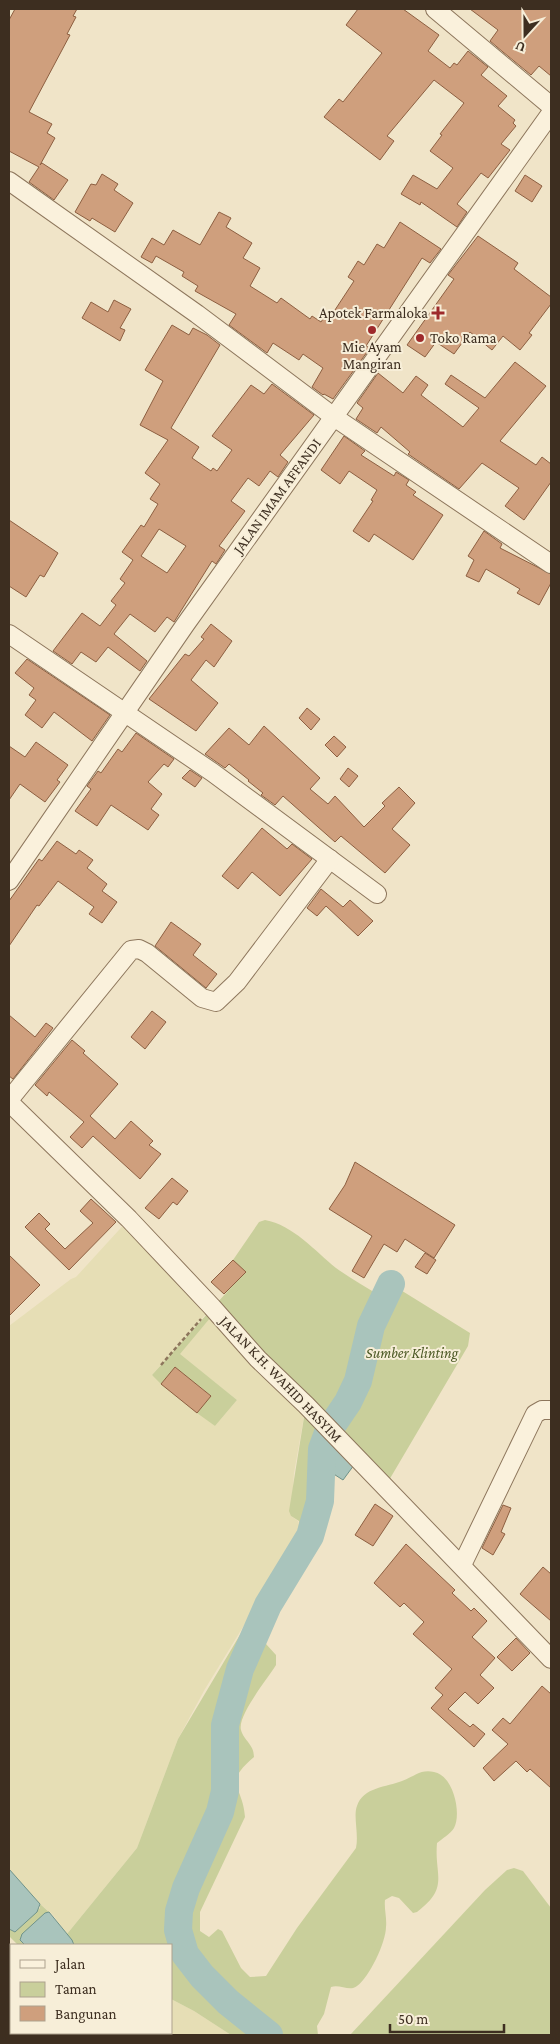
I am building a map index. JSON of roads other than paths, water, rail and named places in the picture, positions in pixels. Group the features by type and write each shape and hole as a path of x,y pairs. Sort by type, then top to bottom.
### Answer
{"street":[{"path":"434,9 550,116"},
{"name":"JALAN IMAM AFFANDI","path":"9,882 124,711 550,116"},
{"path":"9,181 197,314 334,417 551,564"},
{"path":"9,634 212,772 377,894"},
{"path":"9,1101 131,950 139,949 147,953 202,998 216,1002 222,998 249,966 330,859"},
{"name":"JALAN K.H. WAHID HASYIM","path":"9,1101 129,1219 258,1359 551,1659"},
{"path":"462,1566 535,1414 542,1410 551,1410"}],"water":[{"path":"330,1441 354,1465 343,1480 329,1471 325,1452"},
{"path":"9,1869 40,1904 37,1912 15,1932 9,1929"},
{"path":"49,1912 74,1944 24,1944 20,1940 22,1934 45,1913"}],"waterway":[{"path":"269,2035 228,2002 202,1976 185,1954 178,1930 179,1911 186,1888 220,1812 225,1791 225,1725 240,1669 268,1605 310,1536 320,1501 322,1449 329,1430 348,1402 358,1381 371,1326 391,1284"}],"place":[{"name":"Apotek Farmaloka","path":"438,313"},
{"name":"Mie Ayam Mangiran","path":"372,330"},
{"name":"Toko Rama","path":"420,338"}],"park label":[{"name":"Sumber Klinting","path":"412,1353"}]}
